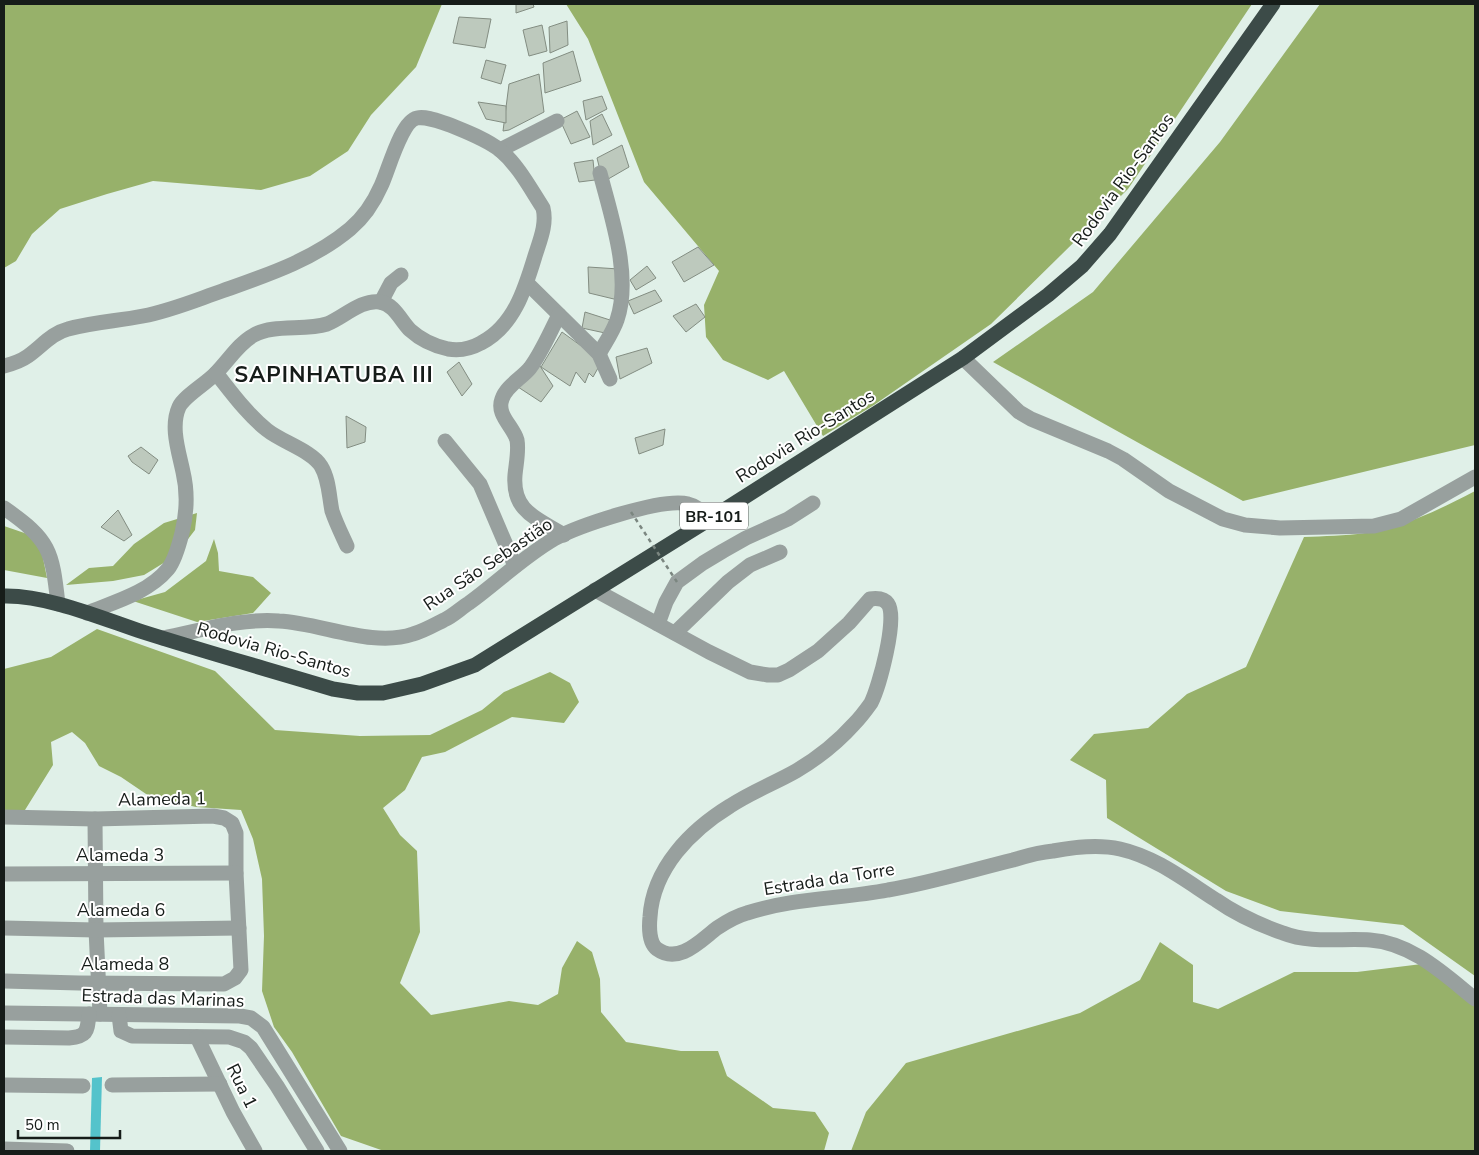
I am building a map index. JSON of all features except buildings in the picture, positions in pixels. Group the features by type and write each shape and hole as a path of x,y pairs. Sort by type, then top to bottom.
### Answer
{"highway":[{"name":"Rodovia Rio-Santos","path":"4,596 20,595 58,604 333,689 358,693 383,693 422,684 474,665 710,519 963,358 1048,295 1088,260 1110,234 1273,4"}],"street":[{"path":"4,366 27,356 51,336 60,332 108,321 143,316 181,306 266,276 316,253 350,229 369,207 381,187 403,132 410,122 419,118 430,119 472,134 500,150 516,167 543,208 545,216 542,232 527,283 506,324 488,340 472,348 451,350 434,346 419,338 392,308 381,302 362,305 327,324 271,330 254,335 216,373 185,399 177,412 178,449 187,495 185,520 179,546 168,568 151,583 135,593 87,614"},
{"path":"500,150 557,121"},
{"path":"599,354 617,320 622,271 619,245 600,173"},
{"path":"381,302 391,283 402,275"},
{"path":"527,283 599,354 610,379"},
{"path":"560,315 535,361 506,392 502,398 501,406 517,442 516,492 520,504 539,521 564,535"},
{"path":"963,358 1019,412 1124,459 1169,491 1234,523 1280,528 1374,526 1401,519 1475,478"},
{"path":"216,373 243,407 260,423 276,436 313,458 320,465 325,475 335,518 347,546"},
{"path":"445,441 480,484 515,566"},
{"name":"Rua São Sebastião","path":"163,638 247,622 278,621 383,639 412,635 447,618 515,566 564,535 651,505 678,502 690,504 710,519"},
{"path":"658,624 666,602 677,582 722,551 788,518 813,503"},
{"path":"4,508 35,532 44,543 52,561 58,604"},
{"path":"675,633 728,582 750,565 780,552"},
{"name":"Estrada da Torre","path":"595,590 750,672 773,675 790,670 818,651 849,623 870,599 881,599 887,602 890,607 891,620 883,665 872,701 857,722 829,750 798,770 730,806 691,836 667,864 655,892 650,916 652,941 655,947 661,951 672,953 686,950 695,946 727,921 745,913 770,906 792,901 888,890 1049,851 1092,846 1119,849 1145,857 1261,925 1288,935 1315,940 1371,940 1390,943 1408,949 1438,969 1475,999"},
{"name":"Alameda 1","path":"4,817 95,819 213,816 224,818 232,823 236,833 241,970"},
{"path":"8,1037 80,1037 85,1034 95,1014 98,983 95,819"},
{"name":"Alameda 3","path":"4,874 236,873"},
{"name":"Alameda 6","path":"4,928 96,930 240,928"},
{"name":"Alameda 8","path":"4,981 224,984 235,978 241,970"},
{"name":"Estrada das Marinas","path":"4,1013 240,1016 251,1018 263,1027 340,1151"},
{"path":"119,1015 121,1031 132,1036 235,1038 244,1042 277,1086 318,1151"},
{"name":"Rua 1","path":"197,1037 233,1112 255,1151"},
{"path":"112,1085 220,1084"},
{"path":"4,1085 83,1086"},
{"path":"4,1149 67,1151"}],"path":[{"path":"631,512 677,582"}],"green space":[{"path":"4,4 442,4 416,67 371,115 348,151 310,176 261,190 153,181 107,194 60,209 32,234 16,261 4,268"},
{"path":"566,4 1252,4 1128,189 991,324 874,405 823,436 784,371 768,380 723,360 706,337 704,305 719,271 644,182 588,39"},
{"path":"1320,4 1475,4 1475,445 1243,501 993,362 1093,292 1220,142"},
{"path":"1475,491 1475,976 1403,925 1280,911 1226,891 1107,818 1106,780 1070,760 1094,734 1148,728 1187,694 1246,667 1304,537 1357,534 1380,530 1408,522 1435,511"},
{"path":"197,513 195,530 175,556 144,575 113,581 66,585 89,568 113,566 134,544 164,523"},
{"path":"4,526 39,538 47,578 4,570"},
{"path":"214,539 218,553 219,571 253,577 271,593 253,613 197,622 133,601 165,592 206,561"},
{"path":"97,629 215,671 275,730 360,736 430,735 482,710 504,692 550,672 570,683 579,702 564,723 512,717 445,752 422,757 405,790 383,808 400,835 417,851 420,932 400,983 431,1015 509,1001 538,1005 558,994 562,968 577,941 592,952 600,979 601,1012 626,1042 681,1051 718,1051 727,1076 773,1108 815,1112 829,1133 824,1151 384,1151 341,1136 292,1052 274,1027 262,991 264,936 262,879 253,839 241,810 196,807 149,796 121,777 99,766 85,743 72,732 51,742 53,765 25,810 4,810 4,669 51,657"},
{"path":"1160,942 1193,965 1193,1002 1218,1009 1294,972 1357,972 1430,963 1475,1000 1475,1151 851,1151 866,1112 906,1063 1080,1013 1140,980"}],"water":[{"path":"102,1077 100,1151 90,1151 92,1078"}],"district":[{"name":"SAPINHATUBA III","path":"334,374"}]}
